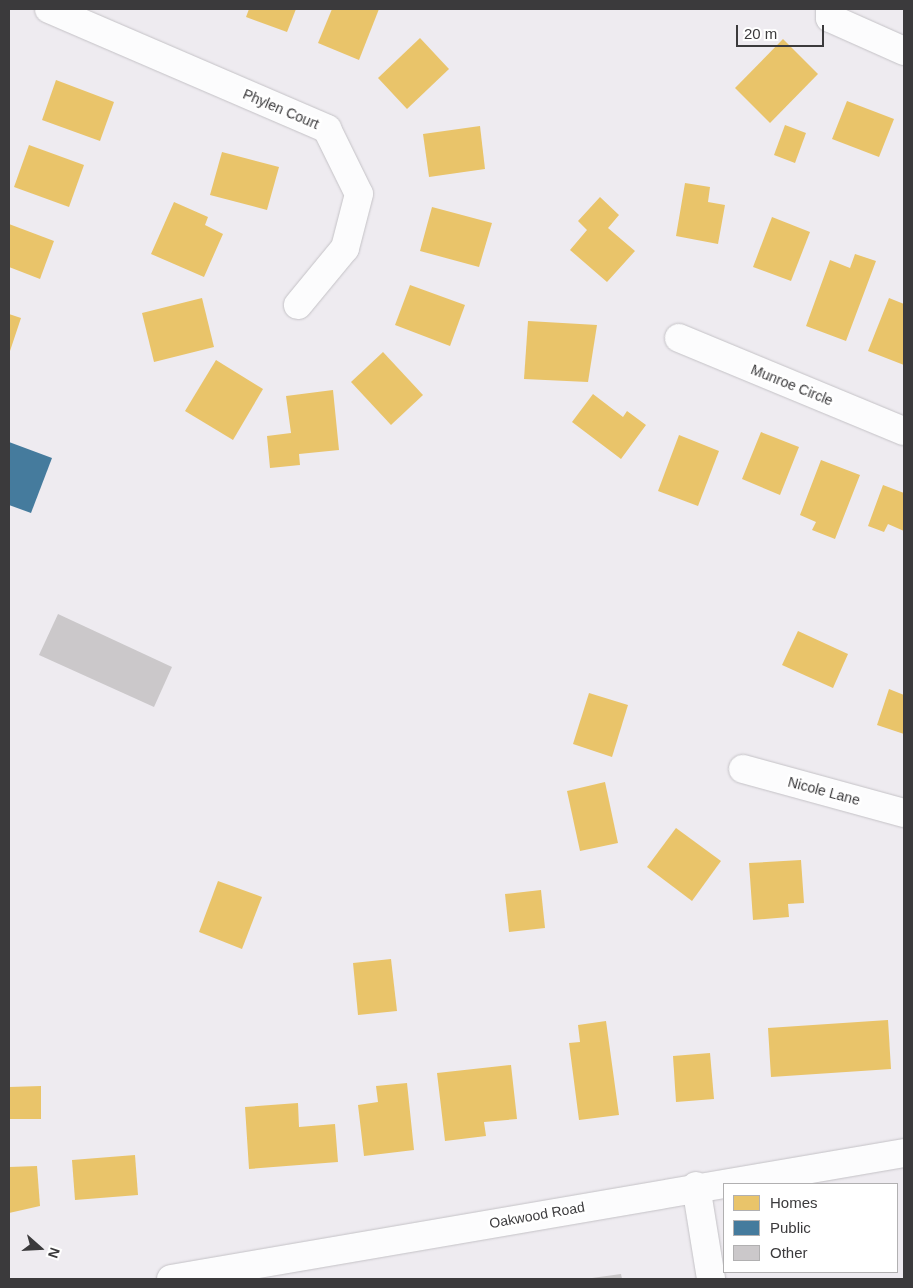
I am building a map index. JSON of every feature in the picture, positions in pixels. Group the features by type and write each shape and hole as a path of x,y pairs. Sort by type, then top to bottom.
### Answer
{"street":[{"name":"Phylen Court","path":"49,9 327,129 359,194 345,248 298,305"},
{"path":"830,13 904,51"},
{"name":"Munroe Circle","path":"679,338 904,431"},
{"name":"Nicole Lane","path":"743,769 904,813"},
{"name":"Oakwood Road","path":"171,1279 696,1186 904,1153"},
{"path":"696,1186 710,1279"}],"building: Homes":[{"path":"249,9 296,9 287,32 246,17"},
{"path":"332,9 379,9 359,60 318,43"},
{"path":"420,38 449,69 407,109 378,78"},
{"path":"783,39 818,74 770,123 735,88"},
{"path":"56,80 114,102 100,141 42,120"},
{"path":"847,101 894,119 879,157 832,139"},
{"path":"785,125 806,133 795,163 774,155"},
{"path":"480,126 485,169 429,177 423,134"},
{"path":"29,145 84,165 69,207 14,187"},
{"path":"222,152 279,167 267,210 210,195"},
{"path":"685,183 710,187 708,202 725,205 718,244 676,236"},
{"path":"600,197 619,215 608,228 635,251 607,282 570,250 587,230 578,221"},
{"path":"174,202 208,217 205,225 223,234 204,277 151,254"},
{"path":"432,207 492,223 479,267 420,251"},
{"path":"772,217 810,232 791,281 753,267"},
{"path":"9,224 54,241 40,279 9,267"},
{"path":"855,254 876,261 846,341 806,326 830,260 850,268"},
{"path":"410,285 465,305 450,346 395,325"},
{"path":"202,298 214,347 154,362 142,313"},
{"path":"889,298 904,304 904,365 868,351"},
{"path":"9,314 21,318 9,354"},
{"path":"528,321 597,325 588,382 524,379"},
{"path":"383,352 423,395 391,425 351,382"},
{"path":"216,360 263,389 233,440 185,411"},
{"path":"333,390 339,450 299,454 300,465 270,468 267,436 291,433 286,396"},
{"path":"593,394 623,417 627,411 646,425 621,459 572,422"},
{"path":"761,432 799,447 780,495 742,479"},
{"path":"679,435 719,451 698,506 658,491"},
{"path":"821,460 860,475 835,539 812,530 816,522 800,515"},
{"path":"883,485 904,493 904,531 888,524 884,532 868,526"},
{"path":"798,631 848,654 833,688 782,665"},
{"path":"889,689 904,695 904,734 877,725"},
{"path":"589,693 628,705 612,757 573,744"},
{"path":"605,782 618,843 580,851 567,791"},
{"path":"676,828 721,861 692,901 647,867"},
{"path":"801,860 804,903 788,904 789,917 753,920 749,863"},
{"path":"218,881 262,897 242,949 199,932"},
{"path":"541,890 545,928 509,932 505,894"},
{"path":"391,959 397,1011 358,1015 353,963"},
{"path":"888,1020 891,1069 771,1077 768,1028"},
{"path":"606,1021 619,1115 579,1120 569,1043 580,1042 578,1025"},
{"path":"710,1053 714,1099 676,1102 673,1056"},
{"path":"511,1065 517,1119 484,1122 486,1136 445,1141 437,1073"},
{"path":"407,1083 414,1150 364,1156 358,1105 378,1102 376,1086"},
{"path":"41,1086 41,1119 9,1119 9,1087"},
{"path":"298,1103 299,1127 335,1124 338,1162 249,1169 245,1107"},
{"path":"135,1155 138,1195 75,1200 72,1160"},
{"path":"37,1166 40,1206 9,1213 9,1167"}],"building: Public":[{"path":"9,442 52,458 31,513 9,505"}],"building: Other":[{"path":"58,614 172,667 154,707 39,655"},
{"path":"621,1274 622,1279 592,1279 592,1278"}]}
